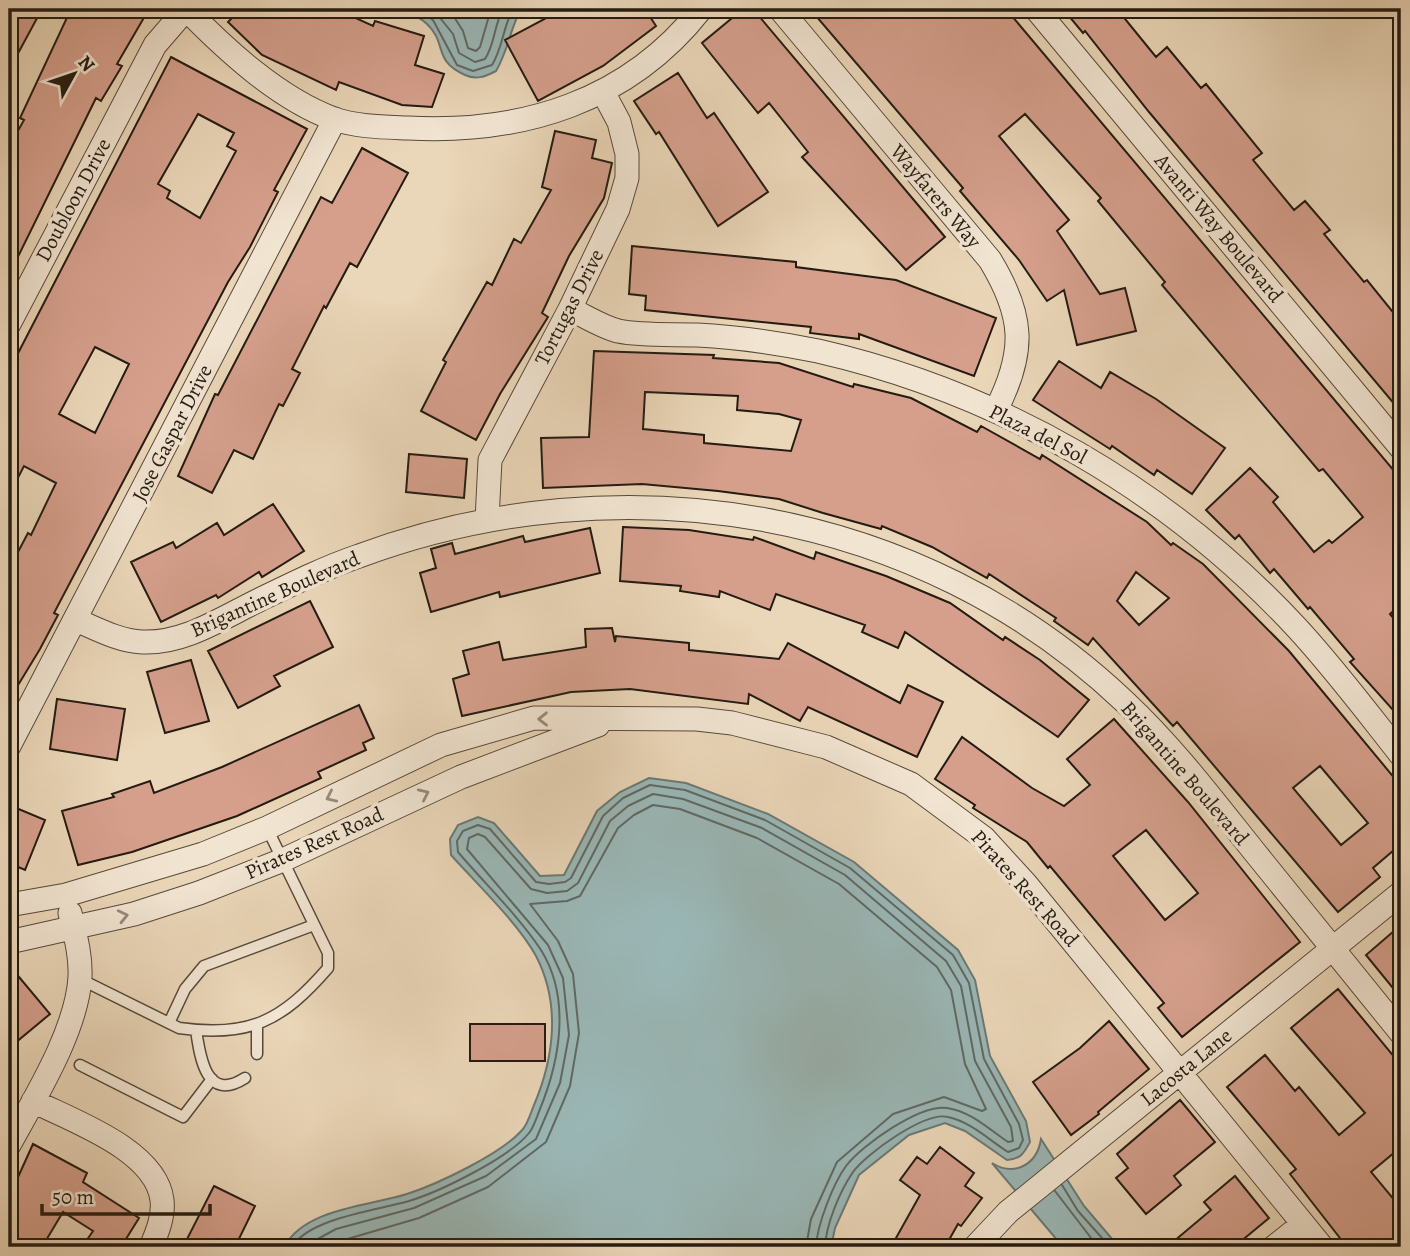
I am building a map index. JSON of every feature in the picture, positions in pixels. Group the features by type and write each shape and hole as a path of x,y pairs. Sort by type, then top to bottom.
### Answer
{"street":[{"path":"186,9 228,52 305,104 335,119 363,125 452,130 486,128 541,117 603,92 664,48 701,9"},
{"name":"Doubloon Drive","path":"9,324 155,45 186,9"},
{"name":"Wayfarers Way","path":"780,9 990,260 1009,292 1017,323 1017,351 1008,386 996,410"},
{"name":"Avanti Way Boulevard","path":"1036,9 1401,448"},
{"name":"Tortugas Drive","path":"487,520 489,460 570,309 618,209 627,177 627,154 619,122 603,92"},
{"name":"Jose Gaspar Drive","path":"9,746 335,119"},
{"name":"Plaza del Sol","path":"570,309 617,331 710,336 818,352 891,371 996,410 1121,479 1221,555 1296,628 1401,755"},
{"name":"Brigantine Boulevard","path":"76,620 138,642 164,642 193,632 334,565 391,544 487,520 599,505 718,511 820,531 924,568 999,608 1046,639 1124,701 1194,776 1401,1033"},
{"name":"Pirates Rest Road","path":"9,905 66,895 154,871 267,828 450,742 534,718 697,719 732,723 826,747 911,784 984,838 1027,884 1322,1247"},
{"name":"Pirates Rest Road","path":"9,943 134,914 199,893 283,860 466,775 611,720"},
{"path":"450,742 466,775"},
{"name":"Lacosta Lane","path":"975,1247 1008,1212 1401,893"},
{"path":"9,1145 33,1101 73,1012 80,979 74,928 66,895"},
{"path":"33,1101 138,1158 153,1176 162,1200 160,1224 151,1247"},
{"path":"1274,1247 1303,1224"}],"lane":[{"path":"80,979 169,1023 196,1030 238,1031 257,1025 285,1009 328,968 327,953 267,828"},
{"path":"169,1023 186,989 204,966 314,925"},
{"path":"257,1025 257,1054"},
{"path":"196,1030 202,1066 212,1079 224,1085 236,1084 245,1078"},
{"path":"80,1065 183,1117 212,1079"}],"water":[{"path":"397,9 521,9 496,71 477,78 469,77 448,64 437,38 424,21"},
{"path":"649,778 686,783 768,814 854,862 958,950 975,980 990,1056 1026,1121 1030,1142 1024,1152 1019,1157 1007,1160 965,1131 945,1123 909,1135 859,1175 835,1228 831,1247 284,1247 294,1234 322,1216 407,1194 469,1167 514,1138 529,1117 541,1087 550,1050 552,1012 549,993 544,974 528,943 451,855 450,839 458,825 478,817 494,823 540,876 564,875 597,811 620,792"},
{"path":"1041,1139 1084,1206 1119,1247 1063,1247 992,1163 1008,1169 1023,1166 1035,1156"}],"building":[{"path":"9,9 42,9 9,70"},
{"path":"71,9 149,9 117,64 122,66 101,101 96,98 9,275 9,147 24,120 20,118"},
{"path":"241,9 336,9 373,26 375,21 424,36 415,65 444,74 432,107 402,105 339,82 336,90 262,55 228,22"},
{"path":"563,9 645,9 656,26 603,66 538,101 505,40"},
{"path":"743,9 753,9 945,237 906,270 802,157 808,152 769,103 758,113 702,43"},
{"path":"810,9 1006,9 1401,479 1401,604 1390,614 1401,627 1401,719 1350,662 1354,659 1310,607 1308,609 1274,569 1270,573 1239,535 1235,539 1206,510 1250,468 1278,497 1273,502 1314,552 1329,540 1332,543 1363,517 1323,469 1319,471 1162,285 1165,282 1098,201 1101,198 1025,114 999,136 1069,220 1057,231 1100,294 1125,288 1136,331 1077,345 1064,290 1047,301 1019,260 960,191 963,188"},
{"path":"1063,9 1117,9 1156,57 1167,47 1201,88 1206,84 1262,153 1253,160 1294,210 1305,201 1330,230 1324,234 1401,322 1401,412 1149,112 1085,31 1083,33"},
{"path":"171,57 307,129 274,190 278,192 250,247 228,282 54,613 58,615 9,700 9,569 28,533 31,535 56,483 24,466 9,495 9,358 14,361","holes":["198,114 234,133 227,146 236,151 200,218 167,198 170,191 158,184","95,347 129,364 95,433 59,414"]},
{"path":"678,73 707,118 714,113 768,192 718,226 659,132 656,134 634,101"},
{"path":"555,131 596,140 592,158 612,163 604,198 569,256 542,313 548,317 500,394 476,440 421,411 446,362 443,360 487,282 492,285 514,239 521,243 551,190 542,187"},
{"path":"362,148 408,173 357,267 350,263 326,308 324,306 292,369 300,373 283,406 279,404 253,459 234,450 212,493 178,476 215,394 218,395 321,197 332,203"},
{"path":"632,246 796,262 796,267 896,280 996,318 974,376 859,334 859,339 810,333 811,327 645,310 646,296 629,294"},
{"path":"594,351 714,355 713,358 779,363 853,387 854,384 911,398 977,432 981,426 1040,459 1042,455 1147,522 1171,545 1173,543 1203,564 1289,651 1401,786 1401,844 1373,868 1380,877 1338,912 1177,722 1173,726 1093,638 1088,645 1054,621 1056,618 989,574 987,578 932,547 882,526 881,529 779,499 718,491 642,484 543,488 541,438 589,437","holes":["645,392 738,396 737,410 779,414 801,420 791,451 704,443 704,435 643,429","1136,572 1169,598 1139,625 1117,601","1320,766 1368,823 1341,845 1293,788"]},
{"path":"1059,361 1101,388 1110,372 1156,399 1225,448 1192,494 1157,470 1154,475 1112,446 1110,449 1033,400"},
{"path":"409,454 467,459 464,498 406,492"},
{"path":"273,504 304,551 262,577 259,572 218,598 216,595 161,622 131,562 173,542 176,548 217,523 224,535"},
{"path":"623,527 689,530 753,540 754,537 814,559 816,552 886,576 950,603 1003,640 1005,637 1040,660 1089,700 1058,737 905,632 898,648 862,632 865,625 776,594 770,610 720,591 719,597 680,591 681,586 620,581"},
{"path":"590,528 600,573 500,597 499,592 431,612 420,573 436,568 431,549 452,543 455,554 523,536 525,542"},
{"path":"310,601 333,647 274,676 280,686 238,708 208,651"},
{"path":"612,628 615,642 616,636 689,643 689,650 779,659 788,643 900,703 908,685 943,702 917,757 808,707 800,721 749,694 748,704 630,689 571,692 462,716 453,679 469,674 463,651 499,642 503,660 586,647 585,629"},
{"path":"191,660 209,721 165,733 147,672"},
{"path":"57,699 125,709 117,760 50,749"},
{"path":"359,705 374,738 363,743 366,750 318,772 321,778 237,816 132,852 78,865 62,811 114,797 112,794 150,781 154,793 222,767"},
{"path":"1114,719 1188,802 1300,942 1182,1037 1158,1008 1164,1003 1050,866 1048,868 1027,842 973,808 975,805 935,779 962,737 1032,788 1064,806 1090,785 1067,759","holes":["1146,830 1198,893 1165,920 1113,856"]},
{"path":"9,805 45,820 25,870 9,863"},
{"path":"1401,925 1401,998 1366,955"},
{"path":"9,965 50,1014 9,1048"},
{"path":"1338,989 1401,1065 1401,1147 1371,1172 1401,1208 1401,1247 1347,1247 1290,1174 1296,1169 1227,1087 1265,1055 1295,1091 1299,1087 1339,1135 1365,1113 1291,1028"},
{"path":"1109,1021 1149,1069 1071,1135 1033,1082 1080,1048"},
{"path":"470,1024 545,1024 545,1061 470,1061"},
{"path":"1180,1100 1215,1142 1174,1176 1181,1185 1146,1214 1116,1178 1128,1168 1117,1154"},
{"path":"33,1144 87,1173 83,1182 139,1218 121,1247 82,1247 93,1231 63,1212 42,1247 9,1247 9,1197"},
{"path":"940,1147 974,1173 965,1186 982,1198 961,1226 958,1224 945,1247 891,1247 920,1195 900,1180 917,1157 927,1164"},
{"path":"1235,1176 1269,1218 1234,1247 1167,1247 1211,1210 1204,1202"},
{"path":"214,1186 255,1206 235,1247 183,1247"}]}
